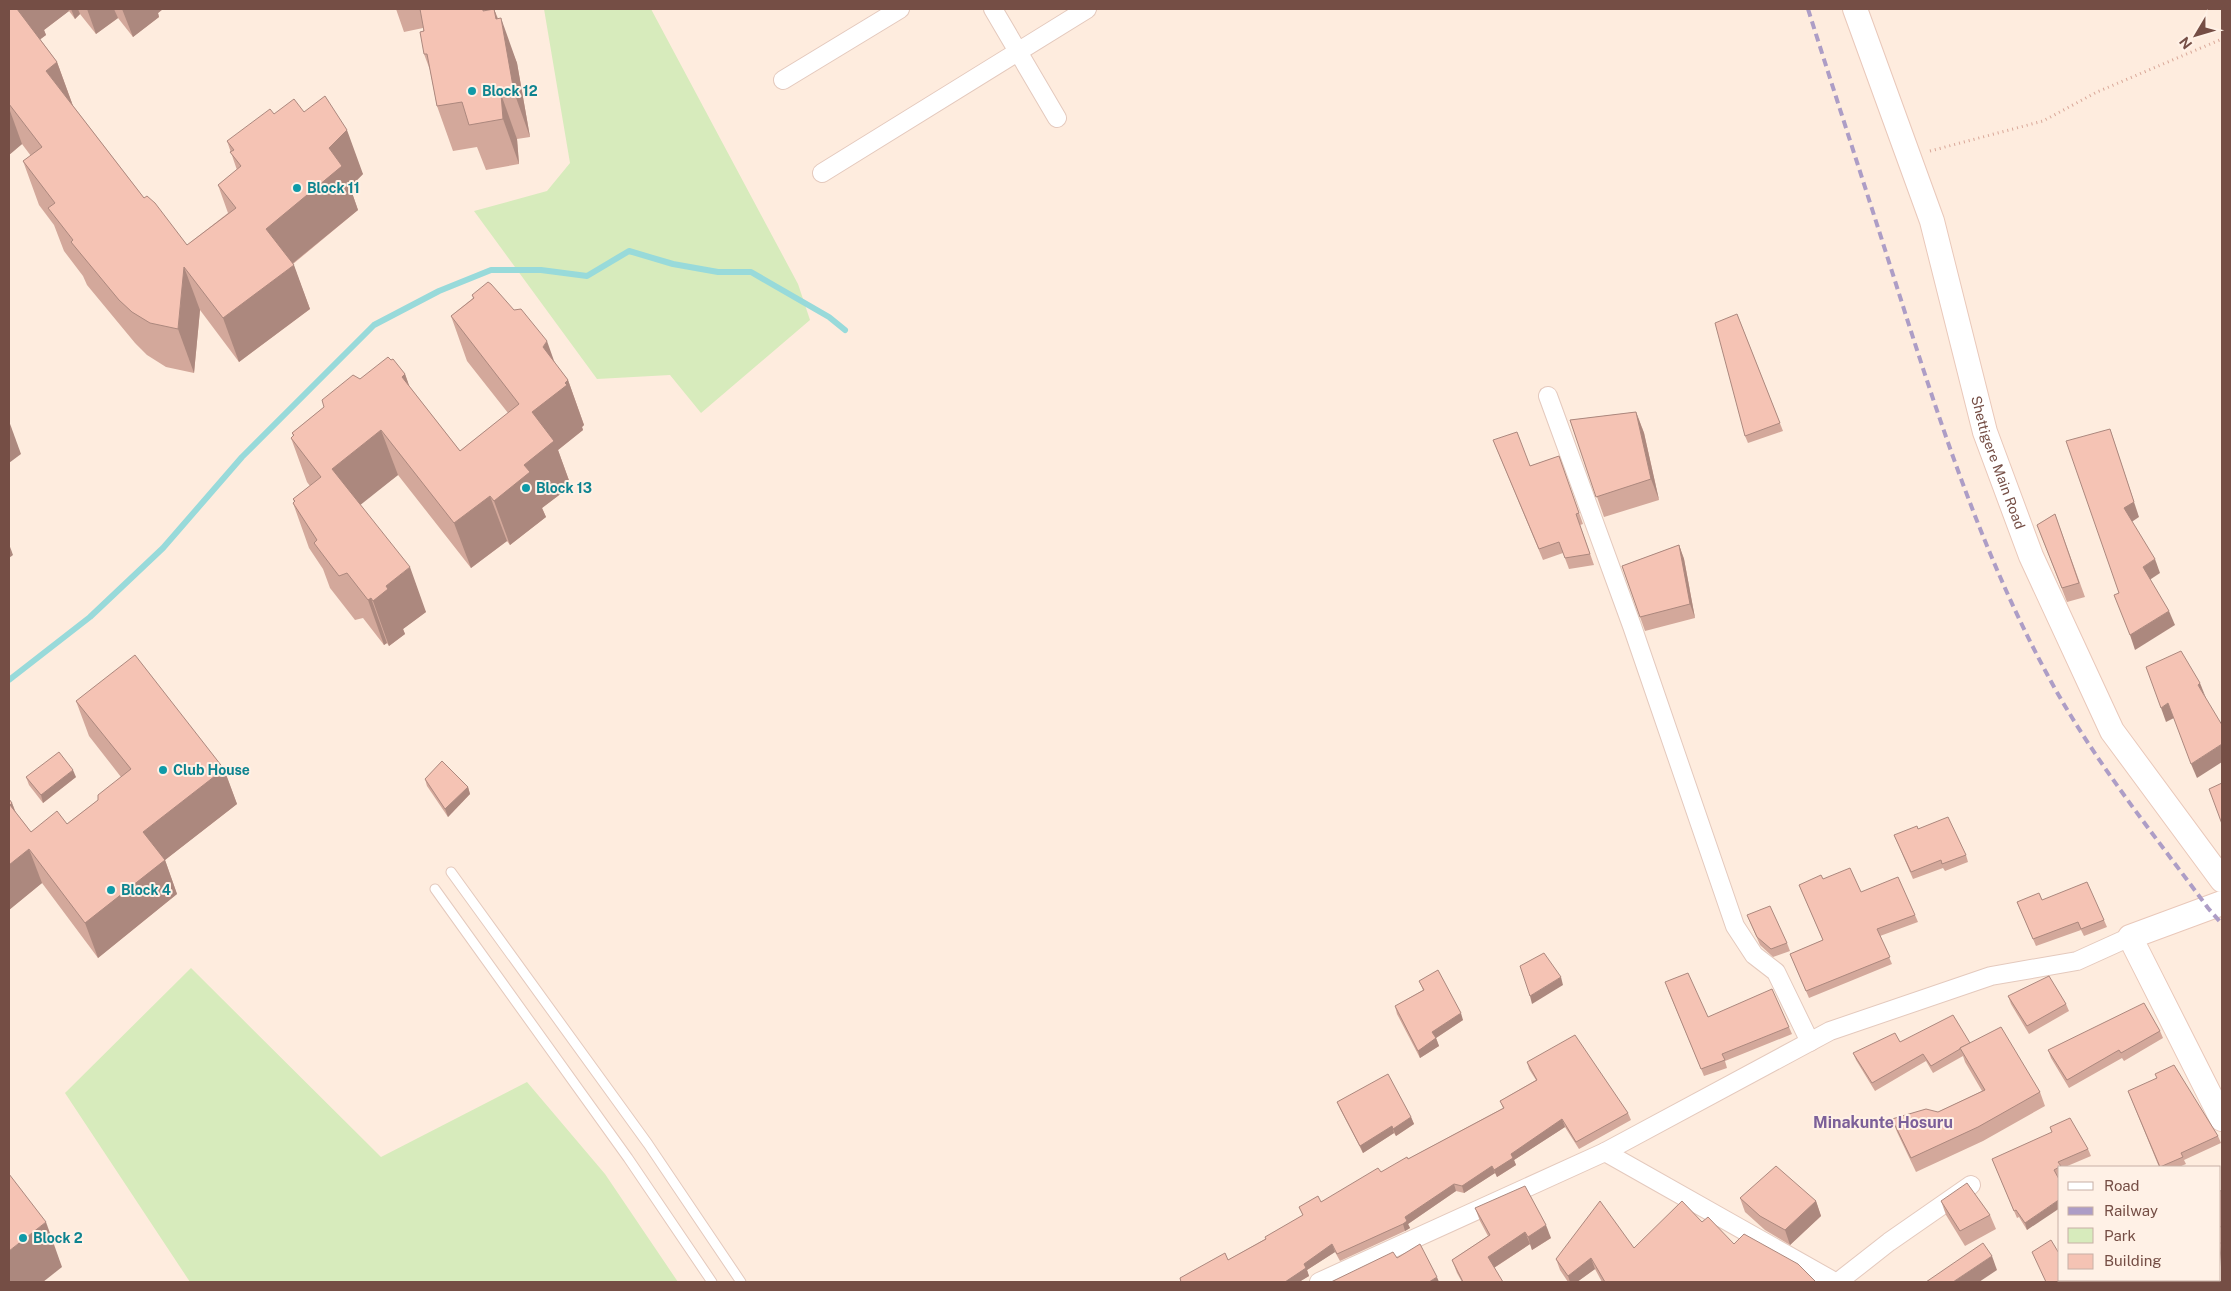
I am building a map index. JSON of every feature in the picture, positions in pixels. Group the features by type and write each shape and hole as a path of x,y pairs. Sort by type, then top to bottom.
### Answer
{"main road":[{"name":"Shettigere Main Road","path":"1855,9 1932,221 1984,432 2031,556 2112,732 2222,880"},
{"path":"2222,902 2130,937 2222,1119"}],"street":[{"path":"783,80 900,9"},
{"path":"993,9 1058,118"},
{"path":"822,173 1019,53 1087,9"},
{"path":"1548,396 1632,626 1735,926 1754,955 1776,972 1810,1042"},
{"path":"1319,1282 1605,1152 1830,1031 1991,976 2077,961 2130,937"},
{"path":"1605,1152 1837,1282 1971,1185"}],"lane":[{"path":"451,872 648,1144 741,1282"},
{"path":"435,889 628,1158 712,1282"}],"path":[{"path":"1909,156 2043,121 2096,92 2222,39"}],"green space":[{"path":"544,9 651,9 798,284 810,320 701,413 670,375 597,379 474,211 547,191 570,163"},
{"path":"191,968 381,1157 527,1082 605,1174 678,1282 190,1282 65,1093"}],"building":[{"path":"9,9 17,9 57,62 46,71 144,198 147,196 155,203 187,245 236,208 218,185 241,166 230,152 234,150 227,141 270,109 274,114 294,99 304,112 325,96 347,130 329,148 342,166 266,229 294,265 223,318 184,267 178,329 150,323 132,312 119,300 71,242 73,240 48,208 55,203 23,161 42,147 9,104"},
{"path":"420,9 483,9 483,11 494,9 496,19 501,18 514,92 501,94 503,119 469,125 462,102 437,106 427,54 424,54 420,32 424,31"},
{"path":"488,282 514,310 521,309 547,341 543,347 568,380 565,383 567,385 532,412 554,441 524,465 530,472 494,501 490,496 454,523 381,430 332,469 410,567 386,586 388,589 373,601 371,598 368,600 347,573 339,576 314,543 317,540 293,503 295,501 293,499 321,477 291,438 294,435 292,433 324,407 322,400 353,375 360,379 388,357 391,360 393,359 405,374 402,377 460,451 519,404 451,316 474,298 472,295"},
{"path":"1737,314 1780,423 1745,436 1715,323"},
{"path":"1636,412 1651,479 1596,497 1570,420"},
{"path":"2110,429 2134,502 2124,508 2155,559 2143,567 2169,611 2130,635 2114,595 2119,593 2066,441"},
{"path":"1517,432 1530,466 1559,456 1579,513 1576,514 1590,554 1565,558 1559,542 1539,549 1493,440"},
{"path":"2055,514 2079,583 2062,588 2037,525"},
{"path":"1679,545 1690,604 1640,617 1622,566"},
{"path":"2181,651 2200,683 2198,685 2222,725 2222,744 2191,764 2168,703 2161,708 2146,667"},
{"path":"135,655 224,769 143,832 165,860 85,923 29,849 9,865 9,799 12,803 10,805 31,832 57,811 67,824 98,800 98,795 131,769 76,701"},
{"path":"59,752 73,770 41,795 26,777"},
{"path":"442,761 468,787 445,809 425,779"},
{"path":"2222,783 2222,824 2209,789"},
{"path":"1948,817 1966,855 1942,864 1941,860 1911,872 1894,835 1917,826 1918,829"},
{"path":"1850,868 1861,892 1898,877 1915,915 1877,929 1890,957 1806,991 1790,954 1823,940 1799,885 1821,875 1823,879"},
{"path":"2087,882 2104,920 2081,929 2078,922 2033,939 2017,902 2039,893 2042,900"},
{"path":"1770,906 1787,943 1771,949 1757,937 1747,915"},
{"path":"1544,953 1561,977 1530,996 1520,966"},
{"path":"1438,970 1461,1013 1432,1032 1436,1038 1418,1051 1395,1006 1424,990 1419,981"},
{"path":"1688,973 1708,1017 1772,989 1789,1027 1722,1054 1725,1060 1701,1069 1665,982"},
{"path":"2049,976 2066,1004 2027,1026 2008,996"},
{"path":"2144,1003 2160,1031 2121,1053 2119,1050 2067,1080 2048,1050"},
{"path":"1953,1015 1970,1043 1931,1066 1923,1054 1872,1083 1853,1053 1895,1033 1900,1042"},
{"path":"2001,1027 2040,1092 1978,1127 1911,1158 1892,1119 1926,1109 1938,1112 1985,1090 1960,1048"},
{"path":"1575,1035 1628,1113 1576,1142 1562,1119 1511,1154 1513,1158 1494,1170 1492,1166 1462,1186 1454,1184 1405,1217 1407,1221 1403,1224 1337,1254 1332,1244 1304,1264 1306,1268 1285,1282 1181,1282 1180,1278 1225,1253 1228,1260 1266,1239 1265,1237 1303,1215 1299,1207 1318,1196 1321,1202 1378,1168 1381,1172 1504,1108 1500,1101 1537,1080 1527,1062"},
{"path":"2174,1065 2218,1136 2181,1153 2183,1157 2162,1166 2160,1166 2128,1091 2157,1078 2155,1074"},
{"path":"1388,1074 1411,1117 1393,1129 1392,1126 1360,1146 1337,1102"},
{"path":"2070,1118 2088,1149 2058,1162 2061,1166 2054,1170 2058,1177 2058,1200 2025,1223 2016,1210 2014,1211 1992,1159 2052,1132 2050,1127"},
{"path":"1776,1166 1816,1201 1785,1230 1760,1216 1740,1198"},
{"path":"9,1174 46,1222 9,1251"},
{"path":"1967,1183 1990,1215 1960,1231 1941,1201"},
{"path":"1525,1186 1546,1225 1528,1237 1525,1232 1488,1257 1503,1282 1463,1282 1452,1260 1490,1235 1475,1208"},
{"path":"2221,1190 2222,1190 2221,1226"},
{"path":"1600,1201 1634,1248 1682,1201 1702,1222 1708,1217 1734,1244 1744,1234 1798,1264 1816,1282 1605,1282 1591,1258 1568,1276 1556,1259"},
{"path":"2051,1240 2058,1252 2058,1281 2127,1282 2046,1282 2032,1252"},
{"path":"1983,1243 1992,1256 1953,1282 1926,1282"},
{"path":"2221,1243 2222,1243 2222,1274 2221,1260"},
{"path":"1420,1244 1437,1277 1429,1282 1331,1282 1393,1252 1397,1258"}],"waterway":[{"path":"9,680 90,617 163,548 242,457 374,325 439,291 491,270 541,270 587,276 629,251 673,264 718,272 751,272 829,317 845,330"}],"railway":[{"path":"1808,9 1933,398 1966,492 2003,584 2047,674 2083,735 2144,822 2222,924"}],"place":[{"name":"Block 12","path":"472,91"},
{"name":"Block 11","path":"297,188"},
{"name":"Block 13","path":"526,488"},
{"name":"Club House","path":"163,770"},
{"name":"Block 4","path":"111,890"},
{"name":"Block 2","path":"23,1238"}],"district":[{"name":"Minakunte Hosuru","path":"1883,1122"}]}
